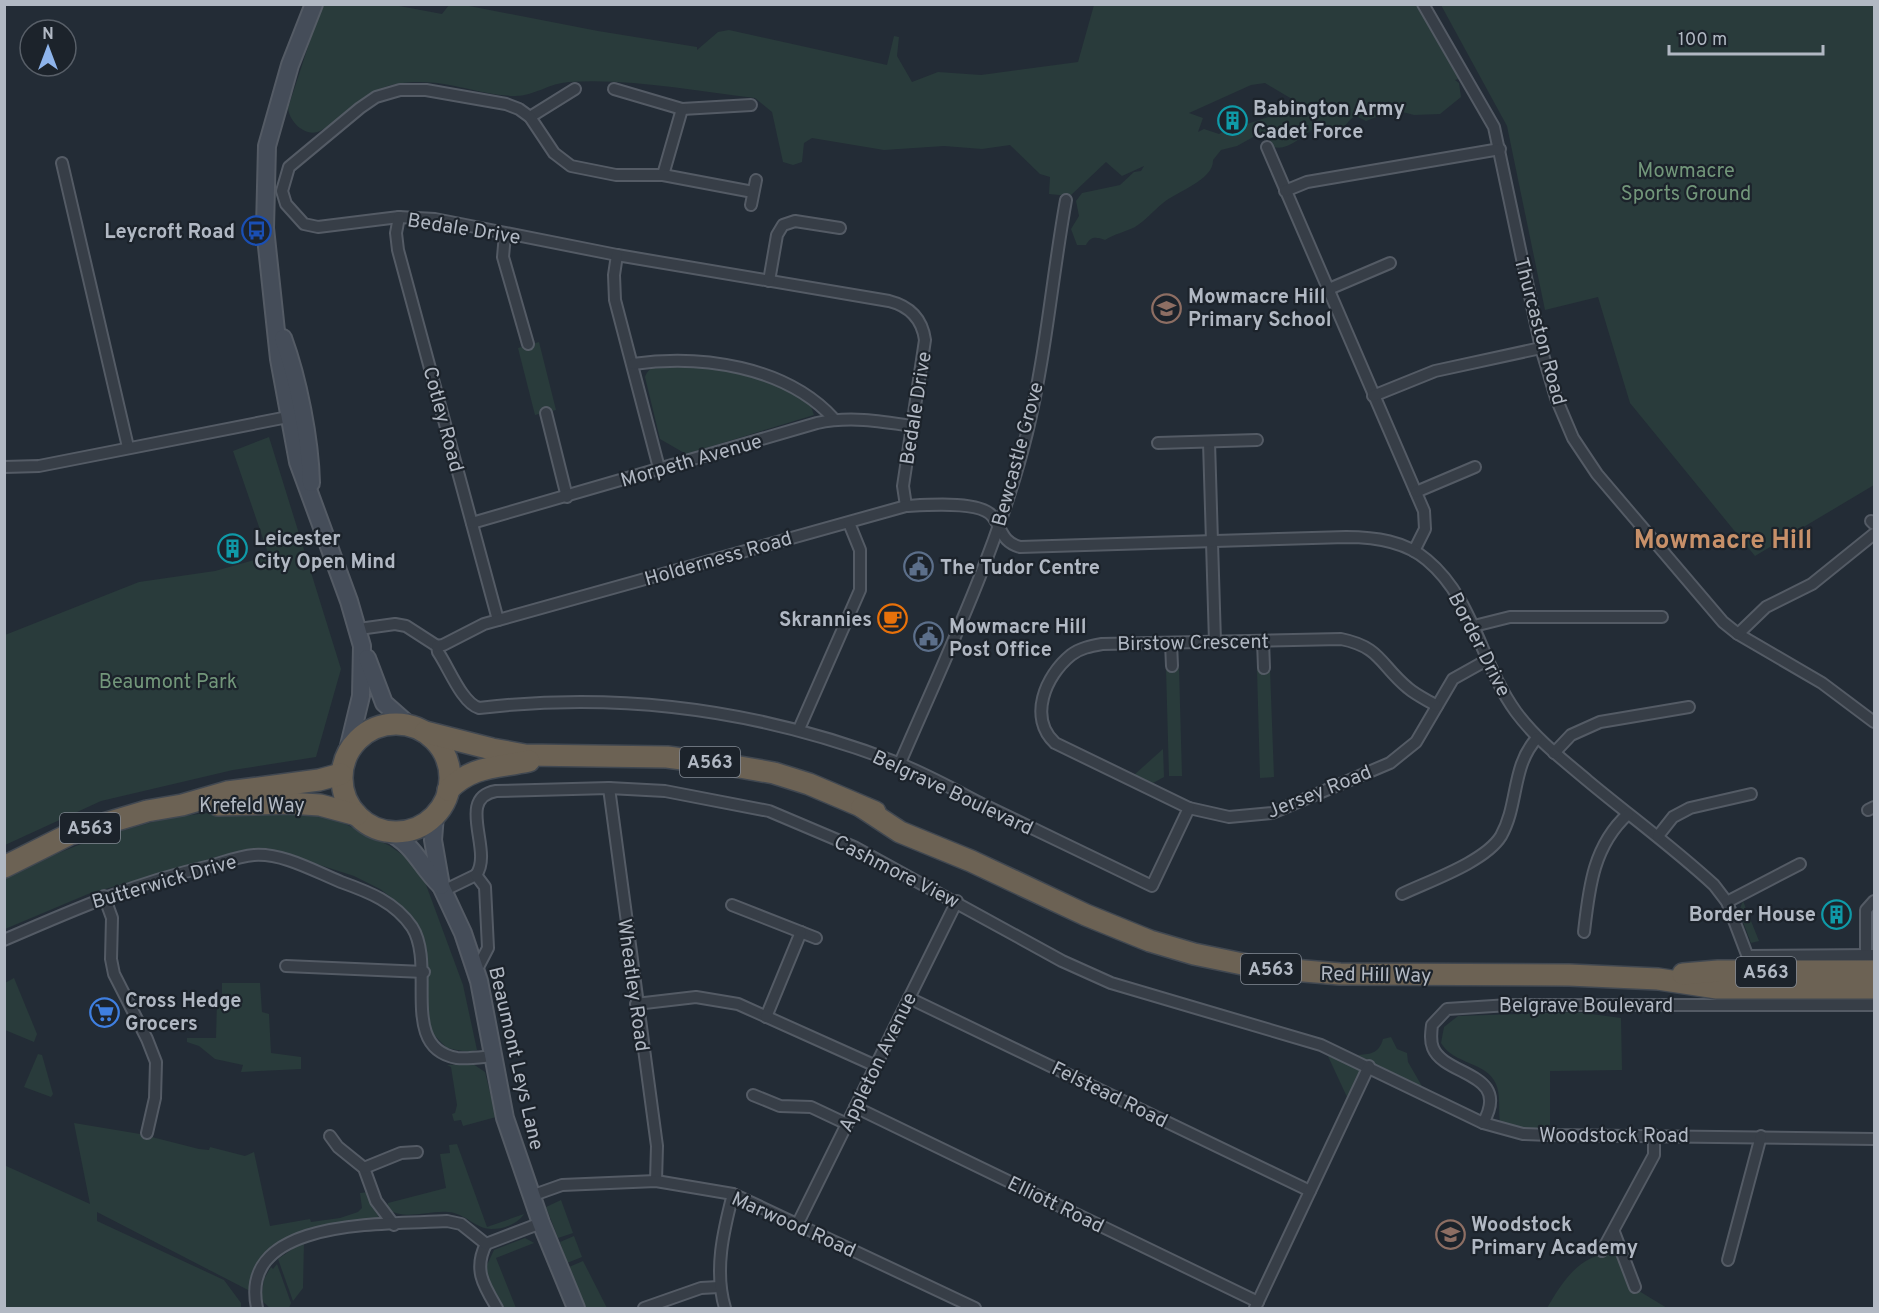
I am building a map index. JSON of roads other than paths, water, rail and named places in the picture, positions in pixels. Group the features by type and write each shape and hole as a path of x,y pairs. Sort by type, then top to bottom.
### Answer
{"highway":[{"path":"395,723 418,729 436,742 445,755 450,771 448,790 435,815 426,823 408,830 387,831 371,826 357,815 345,797 344,764 357,740 379,726 395,723"},
{"name":"Red Hill Way","path":"418,729 492,749 550,757 667,757 728,765 792,778 930,834 971,861 1086,915 1150,941 1194,954 1257,967 1340,974 1569,975 1658,979 1717,988 1754,972 1872,961"},
{"name":"Red Hill Way","path":"448,790 461,777 484,768 550,757"},
{"name":"Krefeld Way","path":"4,867 70,834 147,811 182,805 226,792 319,780 344,764"},
{"name":"Krefeld Way","path":"182,805 288,803 320,805 357,815"},
{"name":"Red Hill Way","path":"1754,972 1875,988"}],"street":[{"path":"314,4 290,65 267,146 265,228 277,323 279,359 295,416 298,462 312,494 359,629 362,646 384,703 418,729"},
{"name":"Thurcaston Road","path":"1423,4 1487,110 1500,149 1527,292 1541,348 1556,398 1573,438 1597,474 1723,622 1738,634 1822,683 1875,722"},
{"path":"530,117 575,89"},
{"path":"614,89 682,109 751,105"},
{"name":"Bedale Drive","path":"753,192 663,175 615,175 571,166 554,153 530,117 506,104 445,92 400,90 376,97 360,108 289,167 282,191 285,204 304,224 318,227 399,217 435,219 617,255 899,304 914,314 924,331 925,348 903,486 906,506"},
{"path":"663,175 682,109"},
{"path":"1267,147 1426,519 1425,529 1414,550"},
{"path":"1285,191 1307,182 1500,149"},
{"path":"62,163 128,447"},
{"path":"751,205 756,180"},
{"name":"Bewcastle Grove","path":"900,763 964,620 998,527 1029,422 1044,348 1066,200"},
{"name":"Cotley Road","path":"399,217 396,232 398,249 498,620"},
{"path":"769,281 777,236 783,225 795,220 840,228"},
{"path":"505,234 503,257 528,344"},
{"path":"617,255 614,275 615,300 659,468"},
{"path":"1329,289 1390,263"},
{"path":"1373,396 1435,371 1541,348"},
{"path":"633,364 662,360 693,360 741,369 802,392 822,406 834,419"},
{"path":"546,413 567,497"},
{"path":"4,467 39,466 295,416"},
{"name":"Morpeth Avenue","path":"472,523 834,419 912,426"},
{"path":"1158,443 1257,440"},
{"path":"1209,441 1215,642"},
{"path":"1416,492 1475,467"},
{"name":"Holderness Road","path":"437,645 443,645 468,631 498,620 813,530 849,523 906,506 951,505 980,509 994,517 998,527"},
{"path":"799,729 860,590 860,550 849,523"},
{"name":"Border Drive","path":"998,527 1010,544 1020,547 1366,537 1414,550 1449,582 1474,626 1502,691 1538,738 1714,885 1727,902 1754,972"},
{"path":"1738,634 1766,607 1812,584 1875,534"},
{"path":"1474,626 1510,617 1662,617"},
{"path":"359,629 395,624 406,626 437,645"},
{"name":"Birstow Crescent","path":"1190,808 1055,743 1046,734 1041,722 1041,702 1055,673 1073,653 1102,644 1341,639 1359,643 1372,650 1408,689 1437,706"},
{"path":"1263,641 1264,668"},
{"path":"1171,643 1172,666"},
{"name":"Belgrave Boulevard","path":"437,645 438,652 470,705 479,708 575,701 637,703 712,712 799,729 900,763 1152,886 1190,808"},
{"path":"344,764 361,696 362,646"},
{"name":"Jersey Road","path":"1190,808 1212,815 1244,818 1272,813 1390,763 1416,742 1453,679 1487,660"},
{"path":"1554,753 1571,735 1585,727 1684,708 1677,697"},
{"path":"1402,894 1480,856 1492,846 1505,826 1523,756 1538,738"},
{"name":"Cashmore View","path":"476,971 488,948 485,887 476,875 482,859 476,808 479,798 486,793 609,788 665,792 769,811 854,847 957,901 1062,962 1111,983 1321,1045 1369,1066"},
{"name":"Wheatley Road","path":"609,788 636,1004 657,1146 656,1181"},
{"path":"1658,836 1673,817 1690,808 1751,794"},
{"path":"1584,932 1595,862 1604,842 1628,814"},
{"name":"Beaumont Leys Lane","path":"435,815 434,840 442,889 463,933 476,971 506,1118 531,1196 576,1308"},
{"name":"Beaumont Leys Lane","path":"387,831 412,848 425,871 442,889"},
{"name":"Butterwick Drive","path":"4,940 104,896 180,872 254,855 279,858 363,890 393,905 413,930 422,954 424,972 421,1014 424,1032 430,1041 448,1055 459,1058 493,1056"},
{"path":"1727,902 1800,864"},
{"path":"442,889 476,875"},
{"path":"104,896 112,918 111,959 114,974 156,1062 155,1098 147,1133"},
{"name":"Appleton Avenue","path":"798,1223 957,901"},
{"path":"1872,961 1866,910 1875,901"},
{"path":"732,905 816,938"},
{"path":"766,1017 801,932"},
{"path":"286,966 424,972"},
{"path":"636,1004 696,997 738,1004 876,1066"},
{"name":"Felstead Road","path":"909,998 1310,1191"},
{"name":"Belgrave Boulevard","path":"1483,1123 1488,1114 1489,1103 1482,1083 1473,1075 1440,1058 1433,1048 1432,1025 1447,1009 1509,1005 1875,1005"},
{"path":"1256,1305 1369,1066"},
{"name":"Woodstock Road","path":"1369,1066 1483,1123 1522,1134 1875,1139"},
{"path":"753,1095 780,1106 812,1107 847,1124"},
{"name":"Elliott Road","path":"855,1107 1256,1305"},
{"path":"330,1136 338,1147 364,1168 376,1201 394,1225"},
{"path":"1602,1251 1654,1155 1654,1136"},
{"path":"1728,1260 1761,1136"},
{"path":"364,1168 401,1153 417,1152"},
{"name":"Marwood Road","path":"531,1196 562,1185 656,1181 733,1194 975,1308"},
{"path":"725,1308 718,1287 723,1231 733,1194"},
{"path":"257,1308 256,1285 261,1270 274,1254 289,1243 332,1228 447,1221 461,1224 486,1244"},
{"path":"497,1308 481,1282 479,1272 479,1262 486,1244 541,1223"},
{"path":"1614,1232 1635,1287"},
{"path":"644,1308 701,1288 718,1287"}],"place":[{"name":"Babington Army Cadet Force","path":"1232,120"},
{"name":"Leycroft Road","path":"256,231"},
{"name":"Mowmacre Hill Primary School","path":"1167,308"},
{"name":"Leicester City Open Mind","path":"233,549"},
{"name":"The Tudor Centre","path":"919,567"},
{"name":"Skrannies","path":"893,619"},
{"name":"Mowmacre Hill Post Office","path":"928,637"},
{"name":"Border House","path":"1837,914"},
{"name":"Cross Hedge Grocers","path":"104,1012"},
{"name":"Woodstock Primary Academy","path":"1450,1235"}],"district":[{"name":"Mowmacre Hill","path":"1723,539"}],"park label":[{"name":"Mowmacre Sports Ground","path":"1686,182"},
{"name":"Beaumont Park","path":"168,681"}]}
